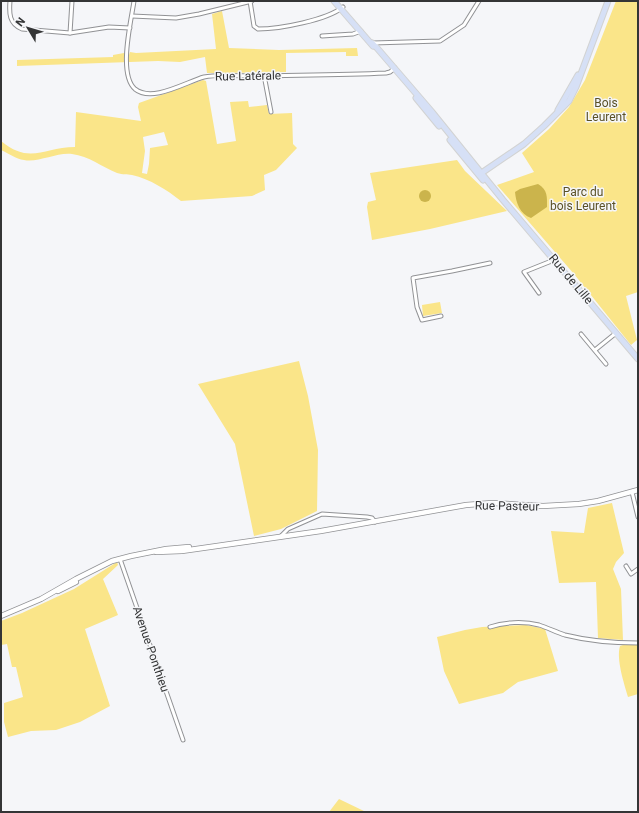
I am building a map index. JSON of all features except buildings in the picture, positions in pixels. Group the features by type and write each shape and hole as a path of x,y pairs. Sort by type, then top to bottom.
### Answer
{"main road":[{"path":"480,174 518,148 548,122 559,109 582,67 608,1"},
{"name":"Rue de Lille","path":"339,4 372,44 378,48 480,174 638,359"},
{"name":"Rue Pasteur","path":"1,616 72,585 87,573 104,564 120,559 173,548 205,547 281,537 480,504 534,506 580,504 638,490"}],"street":[{"path":"10,1 9,14 15,25 20,29 70,33 110,27 130,28 134,1"},
{"path":"70,33 72,1"},
{"path":"132,16 176,18 199,14 250,1 253,24 255,28 260,29 292,26 334,13 339,4"},
{"path":"372,44 440,41 464,25 479,1"},
{"name":"Rue Latérale","path":"130,28 127,74 130,84 138,91 148,94 155,94 204,77 365,74 388,73 394,69"},
{"path":"322,36 353,34 361,31"},
{"path":"264,75 271,112"},
{"path":"539,293 524,272 554,259"},
{"path":"441,316 422,320 417,307 413,278 452,272 490,263"},
{"path":"595,350 616,333"},
{"path":"581,334 606,364"},
{"path":"632,492 638,517"},
{"name":"Rue Pasteur","path":"281,537 288,529 324,514 367,517 372,518 375,522"},
{"name":"Avenue Ponthieu","path":"120,559 183,740"},
{"path":"626,566 633,578"},
{"path":"631,574 638,569"},
{"path":"490,627 498,624 531,623 568,635 612,642 638,643"}],"green space":[{"name":"Parc du bois Leurent","path":"616,1 638,1 638,292 626,296 637,340 631,345 574,274 497,185 534,172 522,153 549,129 569,107 585,80"},
{"path":"222,11 229,48 279,50 357,48 358,56 346,56 346,52 286,53 286,72 207,73 205,57 180,62 158,61 17,66 17,60 113,57 113,55 124,53 129,55 130,52 136,53 216,49 212,14"},
{"path":"203,80 206,81 217,144 236,141 230,102 248,101 249,107 267,105 269,114 292,113 293,144 297,148 276,170 264,175 265,190 252,196 181,201 152,182 132,175 117,173 90,159 78,155 66,154 29,161 18,158 1,150 1,141 20,152 29,153 75,147 76,112 141,121 138,107 139,103","holes":["164,132 168,145 150,148 147,174 142,173 145,151 143,137"]},
{"path":"457,160 465,171 507,211 430,229 372,240 367,207 368,202 376,200 370,173"},
{"path":"440,302 442,313 423,316 422,305"},
{"path":"299,361 308,396 318,450 317,511 281,529 254,536 235,444 198,384"},
{"path":"612,503 624,553 616,562 613,569 621,589 623,640 598,638 596,582 559,583 551,531 584,533 588,508"},
{"path":"117,562 118,565 103,579 118,615 85,629 110,706 80,722 56,730 31,731 8,737 4,722 4,703 23,697 16,667 12,667 7,644 1,645 1,621 74,589"},
{"path":"526,625 545,629 558,671 518,682 503,693 459,704 444,671 437,637 482,627"},
{"path":"638,644 638,694 628,697 620,664 619,651 620,646"},
{"path":"339,799 366,812 329,812"}],"shaded area":[{"path":"538,184 545,191 547,197 547,207 531,218 524,214 519,208 515,192"},
{"path":"423,190 427,190 431,196 427,202 423,202 419,198 419,194"}],"park label":[{"name":"Bois Leurent","path":"606,110"}]}
